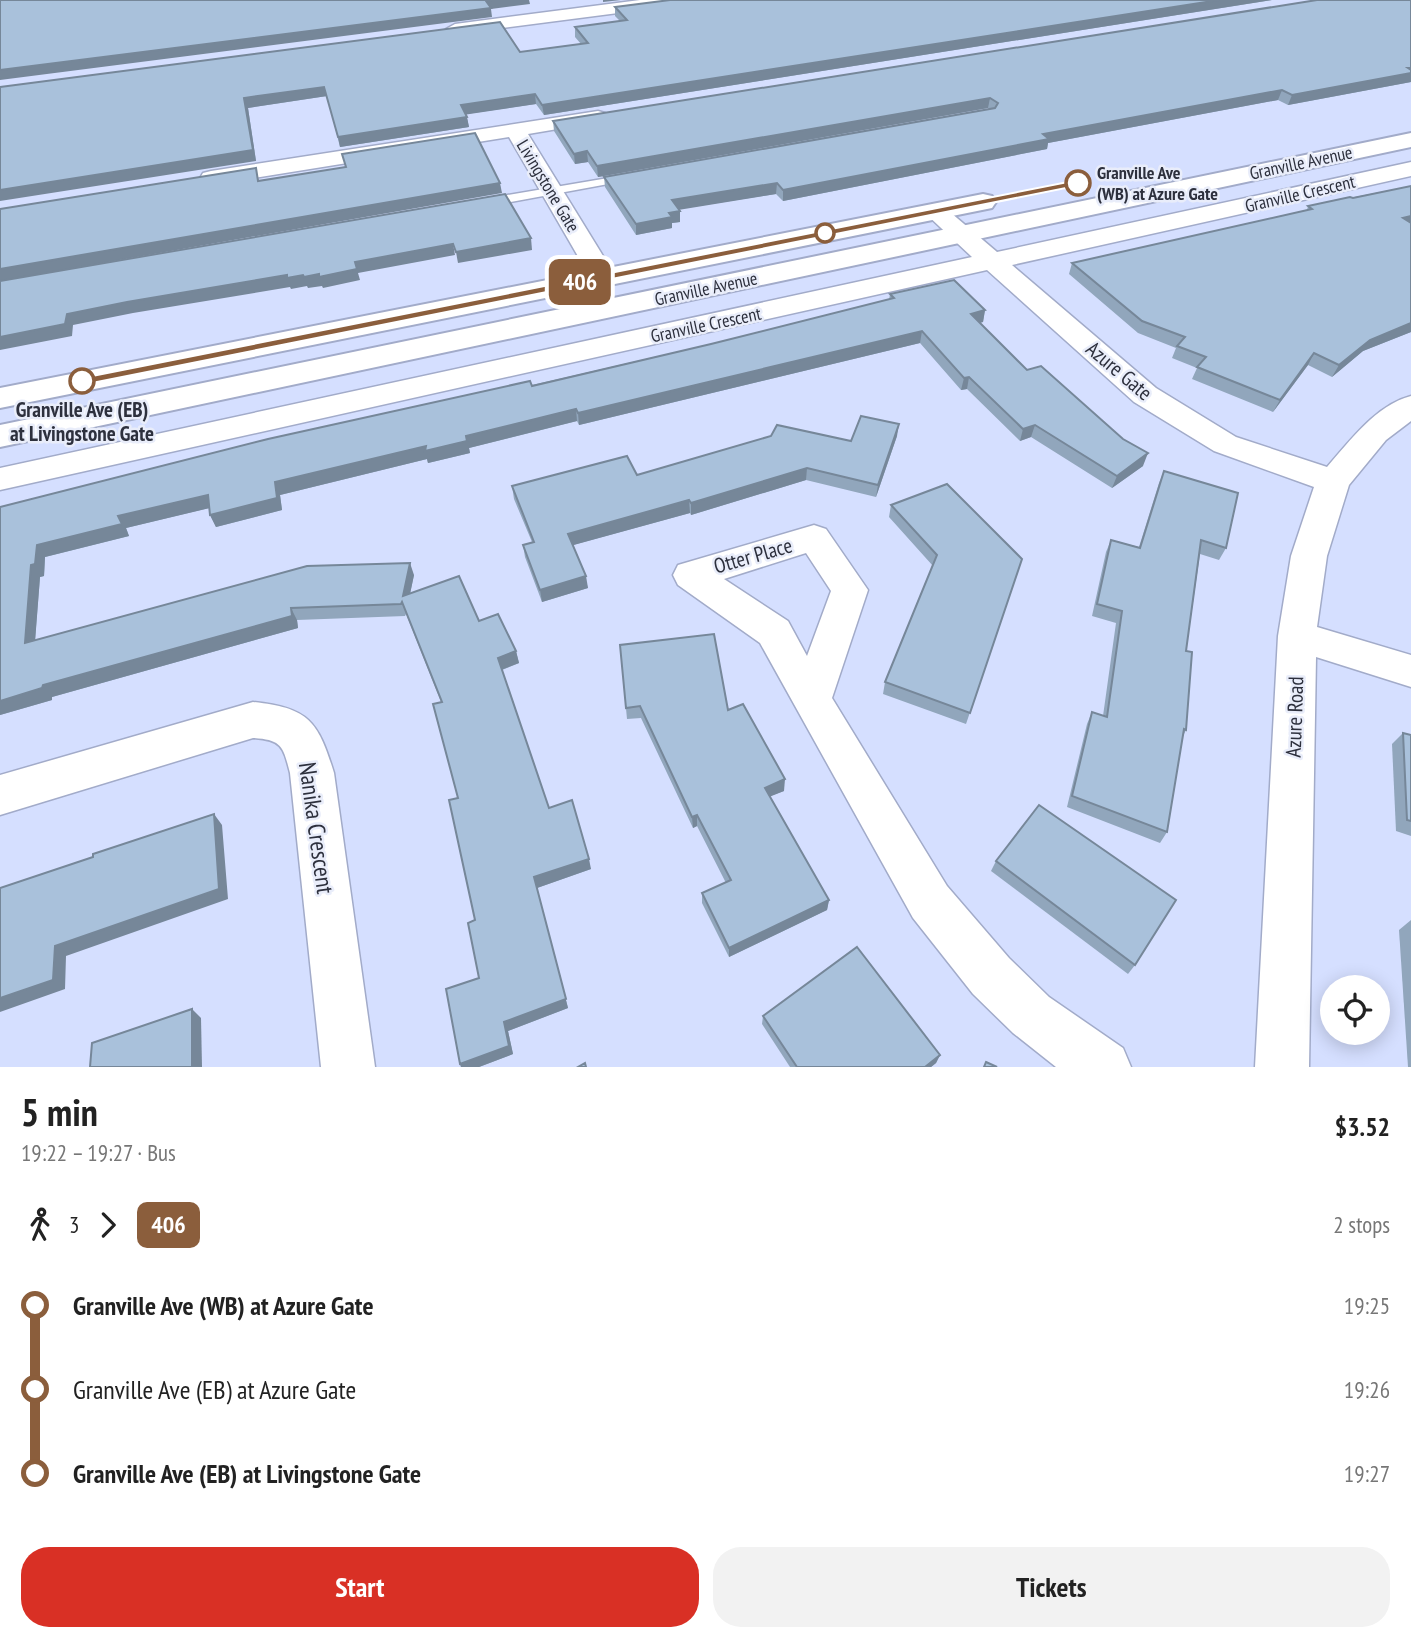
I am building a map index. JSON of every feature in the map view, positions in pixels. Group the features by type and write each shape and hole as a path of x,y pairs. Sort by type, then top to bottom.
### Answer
{"main road":[{"name":"Granville Avenue","path":"0,436 1411,140"},
{"name":"Granville Avenue","path":"0,397 1003,198"}],"street":[{"path":"437,32 570,7 680,0"},
{"path":"190,181 625,112"},
{"name":"Livingstone Gate","path":"516,130 603,277"},
{"name":"Granville Crescent","path":"0,479 1411,169"},
{"name":"Azure Gate","path":"936,212 1145,395 1225,444 1333,481"},
{"name":"Azure Road","path":"1282,1067 1297,636 1309,556 1333,481 1375,433 1411,406"},
{"name":"Otter Place","path":"811,701 850,590 814,538 691,575 774,632 811,701 930,902 991,976 1031,1015 1104,1067"},
{"path":"1297,636 1411,671"},
{"name":"Nanika Crescent","path":"0,795 253,720 281,722 302,739 312,772 348,1067"}],"lane":[{"path":"466,206 637,176"}],"building":[{"path":"0,0 492,0 486,1 491,8 0,70"},
{"path":"670,0 1219,0 542,105 535,94 461,105 467,117 338,137 324,87 244,98 253,150 0,190 0,87 500,22 520,52 588,43 575,27 627,20 615,7"},
{"path":"1317,0 1411,0 1411,68 1408,68 1411,73 1292,95 1282,90 1043,134 1049,139 783,190 777,183 672,200 680,211 669,213 672,217 636,224 604,177 995,108 998,103 990,98 597,166 587,151 574,154 553,121"},
{"path":"475,133 500,183 0,269 0,209 256,168 258,181 346,167 342,154"},
{"path":"1411,186 1411,216 1403,218 1411,223 1411,323 1370,340 1339,365 1314,353 1280,400 1197,367 1206,357 1177,346 1185,337 1142,321 1072,263 1312,209 1308,206"},
{"path":"505,194 531,238 456,252 453,244 355,262 357,269 319,277 319,274 287,278 287,275 127,302 67,314 65,324 0,337 0,281"},
{"path":"954,280 985,310 971,314 1027,370 1041,366 1123,439 1148,453 1117,476 1035,425 1023,429 969,377 964,378 922,331 578,413 576,409 466,436 467,441 425,451 426,446 275,482 277,498 210,515 208,495 118,516 122,524 37,545 35,564 31,565 25,643 307,566 410,563 403,596 459,576 479,621 498,614 516,651 498,658 549,808 572,800 589,859 534,877 566,999 504,1022 509,1046 460,1064 446,989 479,978 468,923 475,920 449,800 458,798 433,704 442,702 402,602 291,608 292,616 43,685 42,688 0,701 0,507 268,439 530,381 532,386 711,344 894,298 890,294"},
{"path":"861,416 899,424 878,485 807,468 691,503 689,500 568,534 586,576 540,590 523,545 534,542 512,486 627,456 637,475 771,436 777,425 851,441"},
{"path":"1164,471 1238,493 1226,548 1201,540 1186,651 1192,652 1186,730 1184,729 1167,832 1072,796 1092,712 1107,717 1122,611 1097,604 1111,540 1140,548"},
{"path":"947,484 1022,559 970,713 885,682 937,555 891,505"},
{"path":"714,634 728,710 743,704 785,779 765,788 829,900 729,948 702,893 731,880 697,815 692,817 640,706 626,708 620,645"},
{"path":"1403,733 1411,735 1411,821 1407,820"},
{"path":"1039,805 1176,900 1135,965 996,861"},
{"path":"214,814 219,889 55,946 53,980 0,998 0,888"},
{"path":"857,947 940,1055 925,1067 797,1067 763,1016"},
{"path":"192,1009 192,1067 90,1067 92,1043"},
{"path":"986,1062 997,1067 984,1067"}],"bus line":[{"name":"406","path":"82,381 1078,183"}],"place":[{"name":"Granville Ave (WB) at Azure Gate","path":"1078,183"},
{"name":"Granville Ave (EB) at Livingstone Gate","path":"82,381"}]}
